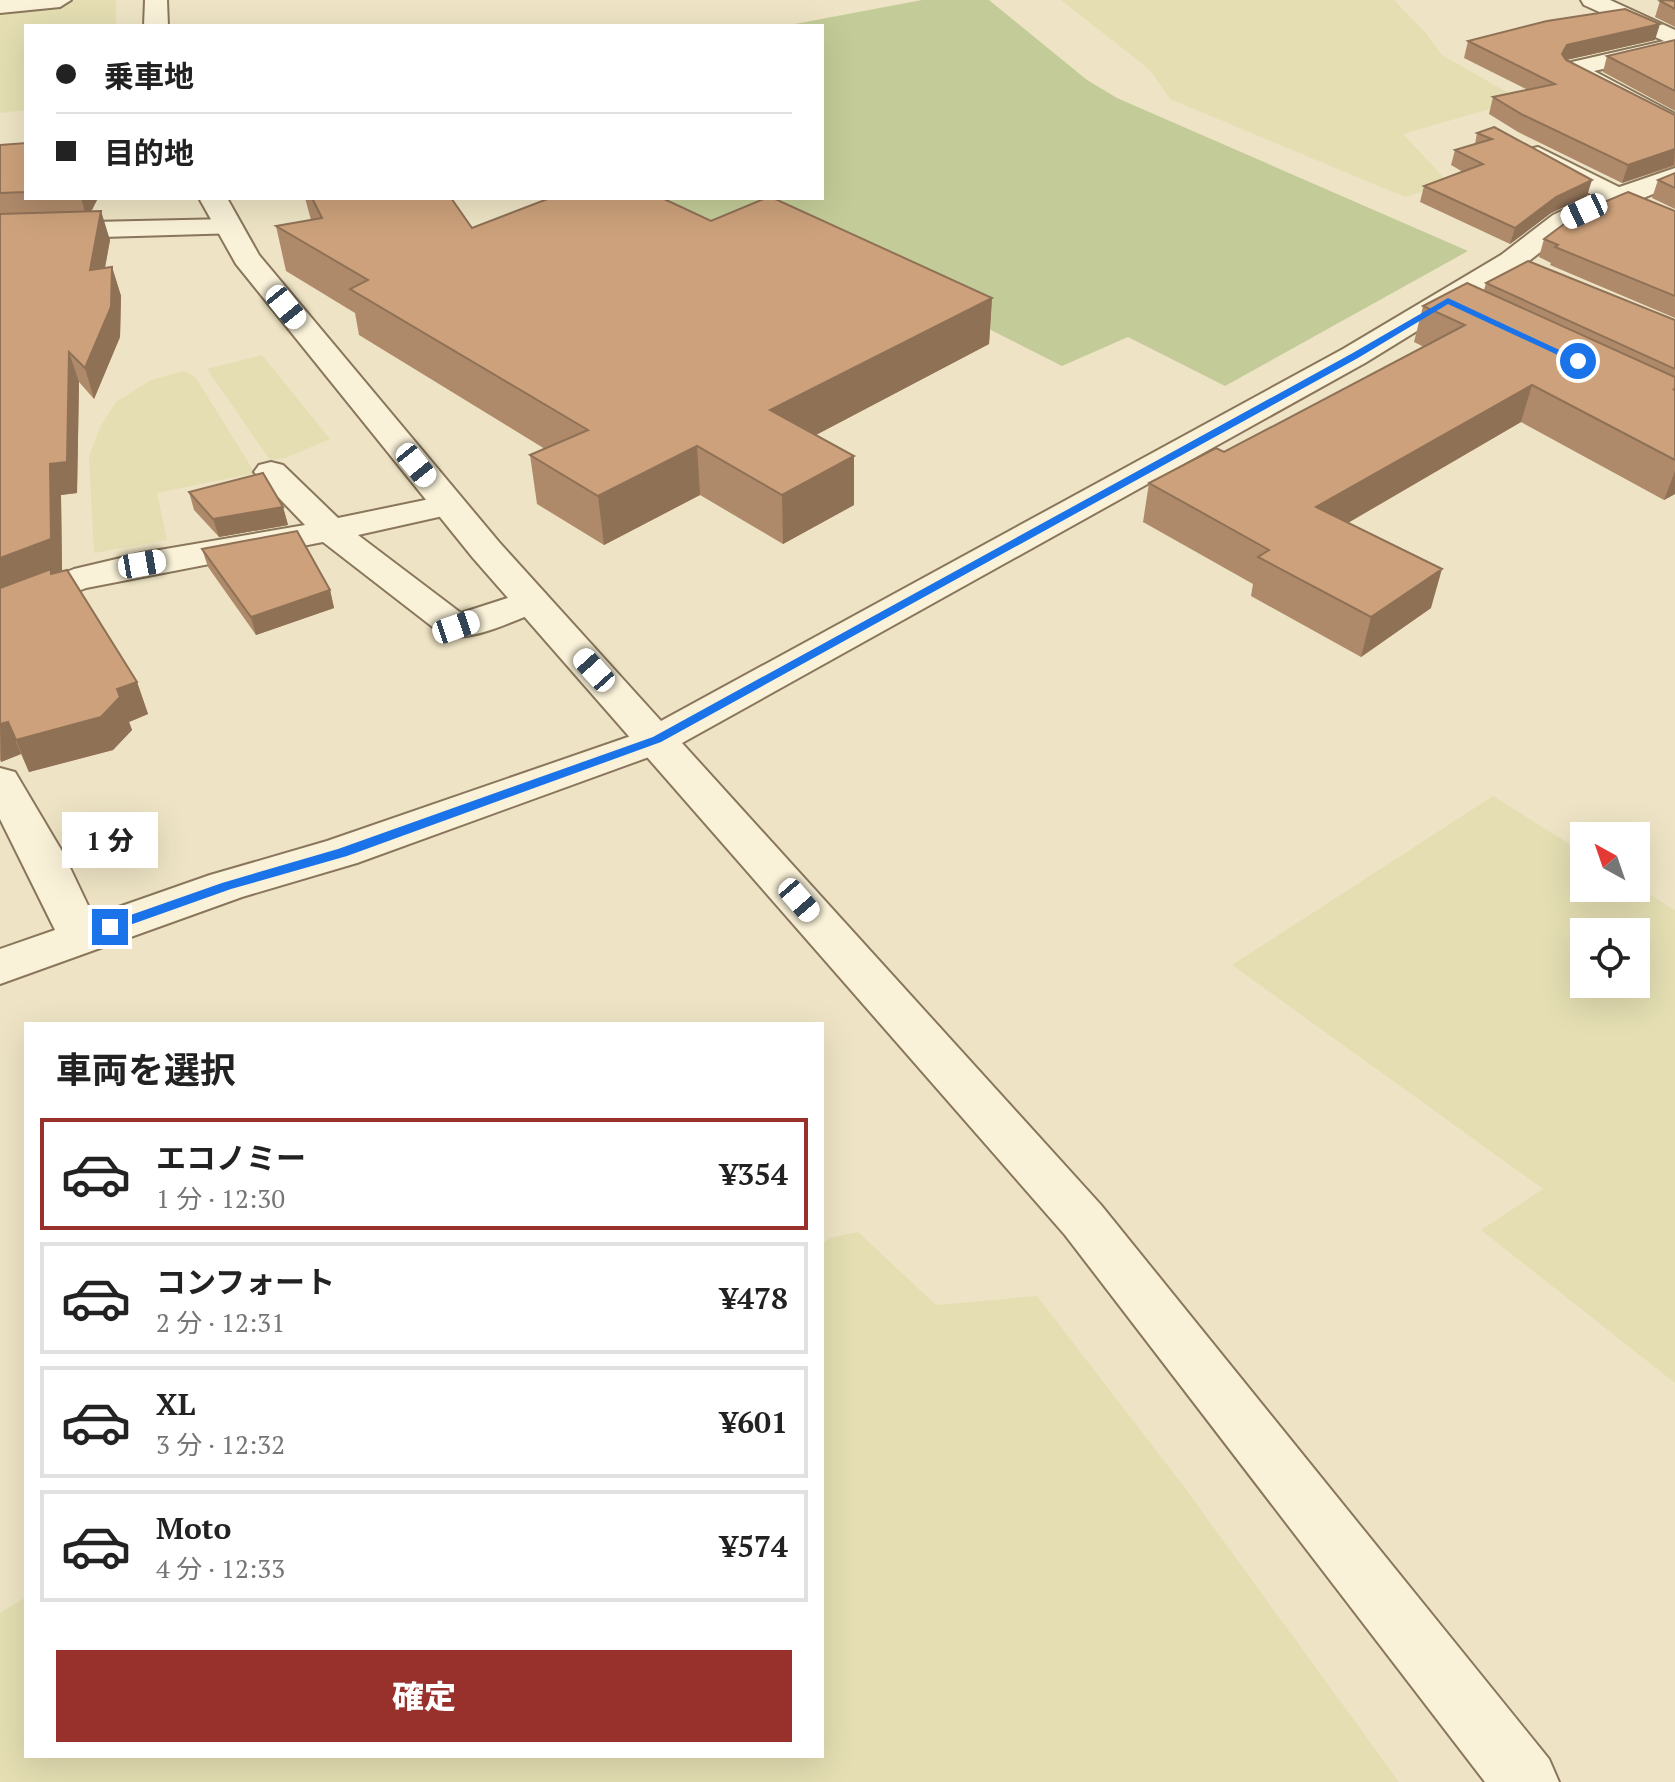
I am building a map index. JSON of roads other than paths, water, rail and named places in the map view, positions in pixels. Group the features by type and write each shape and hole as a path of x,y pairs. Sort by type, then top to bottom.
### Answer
{"street":[{"path":"0,6 60,0"},
{"path":"156,0 156,24"},
{"path":"1592,0 1675,38"},
{"path":"1675,46 1572,69 1675,124"},
{"path":"1514,141 1648,209"},
{"path":"0,967 226,886 342,852 657,740 1354,356 1462,307 1525,267 1563,221 1675,176"},
{"path":"0,232 221,212 246,258 449,505 1083,1220 1526,1782"},
{"path":"271,472 330,530 456,627 532,601"},
{"path":"0,611 74,580 449,505"},
{"path":"0,782 41,853 81,938"}]}
